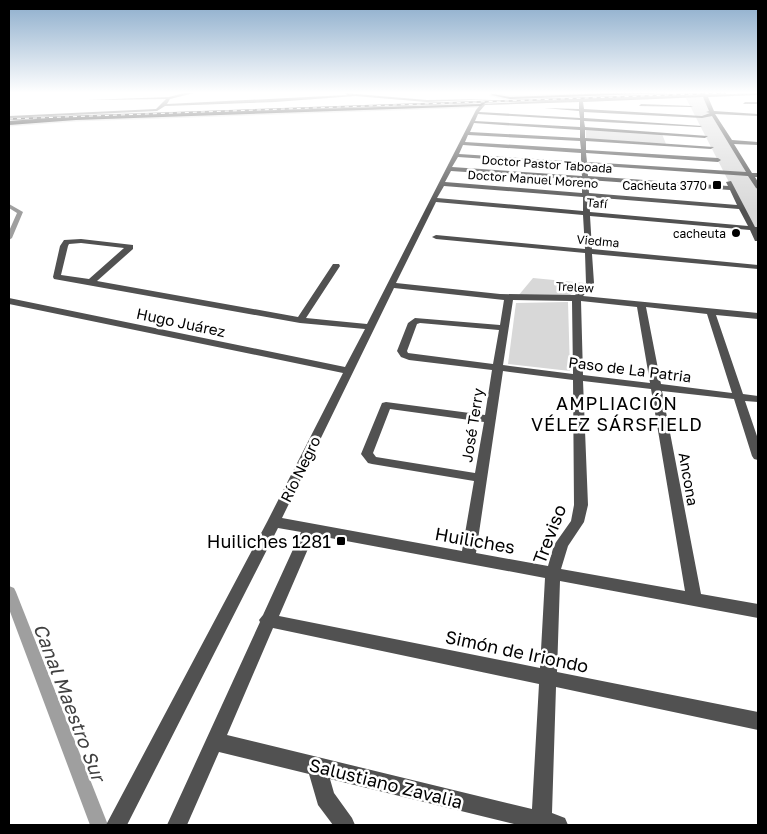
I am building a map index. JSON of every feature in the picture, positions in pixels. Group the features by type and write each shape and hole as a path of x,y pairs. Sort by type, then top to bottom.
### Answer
{"street":[{"path":"577,298 590,283 583,132"},
{"path":"643,132 705,136"},
{"path":"703,132 742,207 756,228 758,239"},
{"path":"725,132 758,187"},
{"path":"467,133 711,147"},
{"name":"Río Negro","path":"118,820 274,522 370,324 443,184 467,133"},
{"path":"731,142 758,144"},
{"path":"462,143 718,160"},
{"path":"456,155 758,175"},
{"name":"Doctor Pastor Taboada","path":"450,169 732,188"},
{"name":"Doctor Manuel Moreno","path":"443,184 742,207"},
{"name":"Tafí","path":"434,200 756,228"},
{"name":"Viedma","path":"436,237 589,256 758,266"},
{"path":"91,282 128,251 130,247 81,240 66,243 58,277 277,315 370,324"},
{"path":"302,317 336,266"},
{"name":"Trelew","path":"391,285 509,298 577,298 758,316"},
{"name":"José Terry","path":"468,557 509,298"},
{"name":"Treviso","path":"546,824 547,678 553,573 561,546 577,522 580,510 577,298"},
{"name":"Hugo Juárez","path":"9,301 348,371"},
{"name":"Ancona","path":"641,305 694,599"},
{"path":"710,312 758,456"},
{"name":"Paso de La Patria","path":"504,328 418,320 413,322 402,351 404,355 498,368 758,399"},
{"path":"480,478 368,458 367,454 386,405 490,419"},
{"name":"Huiliches","path":"274,522 758,611"},
{"path":"177,825 310,528"},
{"name":"Simón de Iriondo","path":"268,620 758,722"},
{"name":"Salustiano Zavalia","path":"214,741 546,824"},
{"path":"317,766 325,798 345,825"}],"shaded area":[{"path":"586,132 630,132 662,134 666,144 586,139"},
{"path":"703,132 726,132 758,187 758,239"},
{"path":"533,278 585,283 570,295 518,296"},
{"path":"568,302 570,371 508,364 516,303"}],"waterway":[{"name":"Canal Maestro Sur","path":"9,206 20,212 9,238"},
{"name":"Canal Maestro Sur","path":"9,592 99,825"}],"place":[{"name":"Cacheuta 3770","path":"717,185"},
{"name":"cacheuta","path":"736,233"},
{"name":"Huiliches 1281","path":"341,541"}],"district":[{"name":"AMPLIACIÓN VÉLEZ SÁRSFIELD","path":"617,413"}]}
